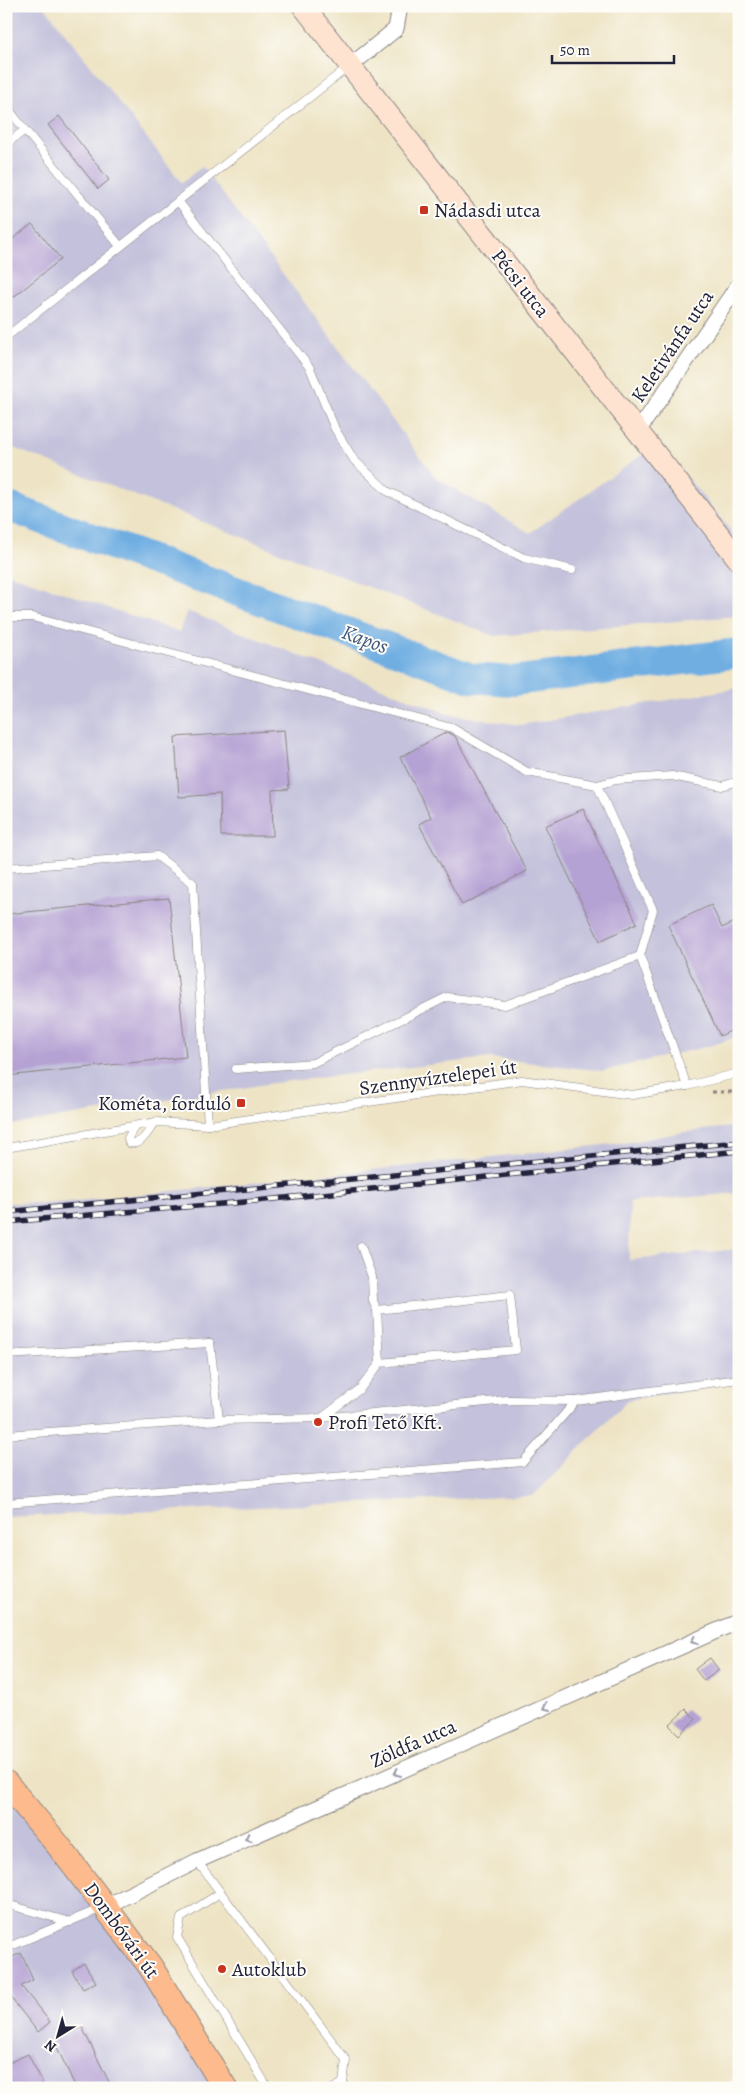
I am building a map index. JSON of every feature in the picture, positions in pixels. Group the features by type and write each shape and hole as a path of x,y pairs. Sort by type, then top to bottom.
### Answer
{"main road":[{"name":"Dombóvári út","path":"6,1783 58,1844 150,1966 225,2088"}],"street":[{"name":"Pécsi utca","path":"303,6 739,560"},
{"path":"350,66 396,29 400,6"},
{"name":"Keletivánfa utca","path":"638,431 739,284"},
{"name":"Zöldfa utca","path":"106,1906 197,1861 739,1621"}],"lane":[{"path":"6,337 350,66"},
{"path":"6,106 120,246"},
{"path":"6,144 25,130"},
{"path":"178,200 310,368 335,429 354,460 360,466 387,491 524,558 572,570"},
{"path":"6,617 32,617 452,728 527,772 597,785 616,780 672,776 722,786 739,781"},
{"path":"597,785 653,910 640,956 687,1086"},
{"path":"6,868 156,856 193,883 208,1125 156,1122 6,1148"},
{"path":"236,1069 313,1063 447,997 505,1005 640,956"},
{"name":"Szennyvíztelepei út","path":"208,1125 522,1080 632,1095 687,1086 739,1073"},
{"path":"141,1124 133,1129 128,1138 129,1144 134,1145 141,1142 156,1122"},
{"path":"321,1418 360,1389 380,1363 377,1310 373,1301 372,1277 361,1246"},
{"path":"377,1310 510,1295 516,1350 380,1363"},
{"path":"6,1355 210,1343 219,1420"},
{"path":"6,1435 219,1420 321,1418 508,1400 576,1400 739,1379"},
{"path":"6,1504 523,1462 576,1400"},
{"path":"197,1861 346,2060 343,2083 334,2088"},
{"path":"220,1893 181,1918 177,1937 268,2088"},
{"path":"6,1904 70,1922"},
{"path":"6,1948 106,1906"}],"shaded area":[{"path":"6,6 44,6 182,183 202,166 436,478 530,533 659,443 739,541 739,616 494,636 6,445"},
{"path":"6,573 179,632 187,611 448,714 520,725 739,688 739,1036 713,1045 603,1071 490,1058 273,1083 6,1126"},
{"path":"739,1126 739,1193 630,1202 629,1260 739,1249 739,1381 628,1400 533,1496 6,1517 6,1203 57,1203 249,1183 631,1142 678,1133"},
{"path":"6,1776 233,2088 6,2088"}],"building":[{"path":"59,116 109,180 98,189 48,125"},
{"path":"32,224 61,259 6,303 6,244"},
{"path":"284,730 289,789 272,790 273,836 221,836 220,794 179,797 175,737"},
{"path":"447,732 455,736 527,871 462,905 419,824 431,817 400,757"},
{"path":"583,809 637,923 600,941 545,826"},
{"path":"169,898 186,1057 6,1076 6,914"},
{"path":"711,905 722,928 739,920 739,1027 720,1036 668,925"},
{"path":"710,1658 719,1670 704,1681 695,1669"},
{"path":"686,1709 696,1719 679,1735 669,1725"},
{"path":"21,1953 33,1980 21,1986 50,2022 38,2032 14,2002 9,1991 6,1992 6,1960"},
{"path":"84,1963 96,1982 83,1989 72,1971"},
{"path":"82,2027 112,2088 76,2088 54,2041"},
{"path":"28,2054 45,2088 6,2088 6,2064"}],"waterway":[{"name":"Kapos","path":"6,506 471,678 512,681 739,653"}],"railway":[{"path":"6,1212 739,1142"},
{"path":"6,1222 245,1202 739,1151"}],"place":[{"name":"Nádasdi utca","path":"424,210"},
{"name":"Kométa, forduló","path":"241,1103"},
{"name":"Profi Tető Kft.","path":"318,1422"},
{"name":"Autoklub","path":"222,1969"}]}
